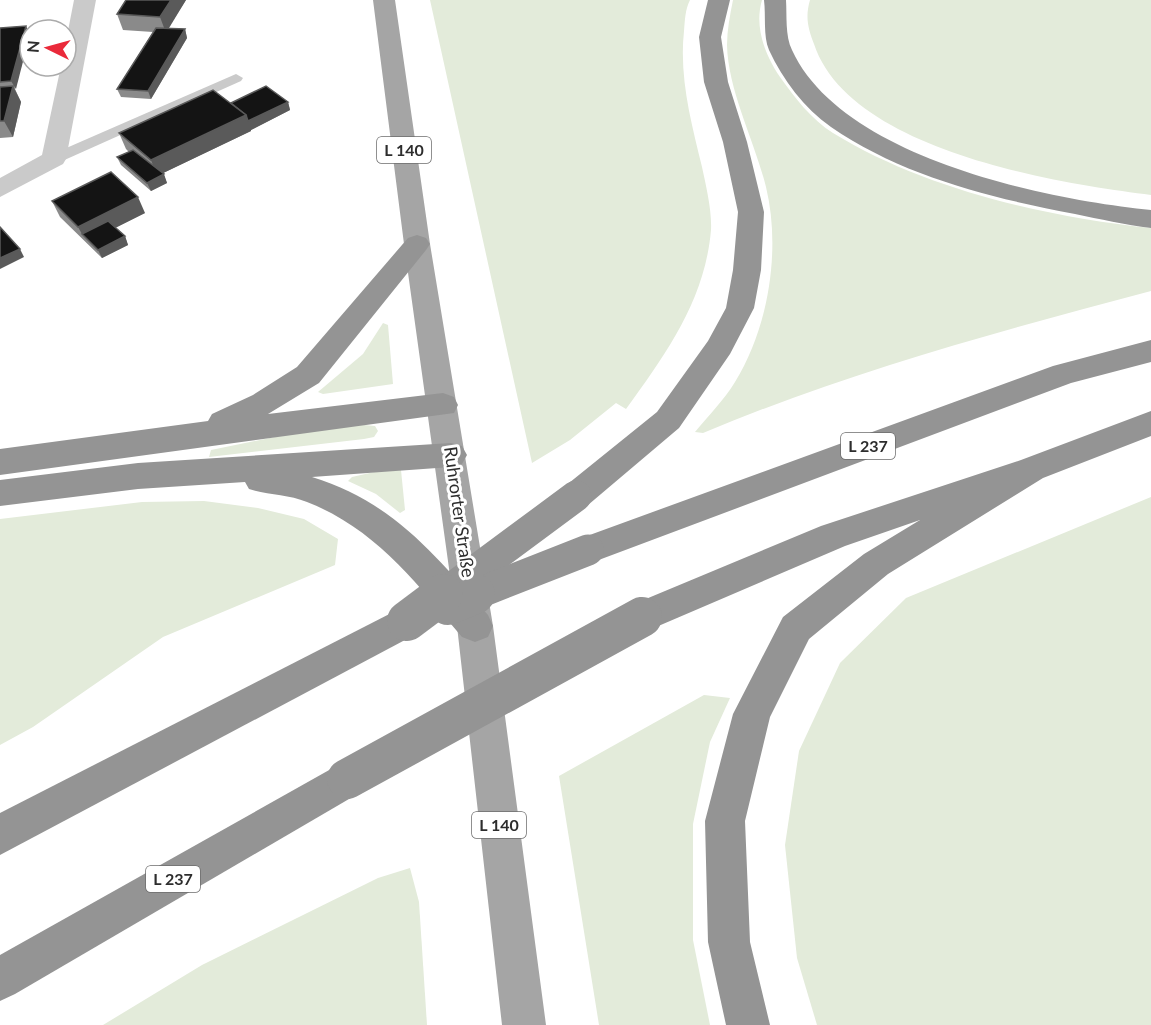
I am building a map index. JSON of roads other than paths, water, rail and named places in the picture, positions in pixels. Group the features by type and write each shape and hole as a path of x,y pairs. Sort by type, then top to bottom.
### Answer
{"highway":[{"path":"407,621 576,496 668,420 720,347 740,308 747,270 751,212 735,142 716,82 710,37 719,0"},
{"path":"775,0 772,26 782,58 807,94 850,130 910,161 964,181 1044,200 1151,219"},
{"path":"187,435 264,403 308,375 417,244"},
{"name":"L 237","path":"0,835 62,800 407,621 588,550 1064,374 1151,351"},
{"path":"0,462 187,435 443,405"},
{"name":"L 237","path":"0,979 347,780 642,617 833,536 1032,469 1151,423"},
{"path":"0,493 138,476 451,455"},
{"path":"748,1025 729,942 725,821 752,714 796,628 876,564 1032,469"},
{"path":"138,476 268,480 311,489 362,514 399,541 475,626"}],"main road":[{"name":"Ruhrorter Straße","path":"384,0 417,244 451,455 475,626 524,1025"}],"street":[{"path":"0,189 54,159 85,0"}],"lane":[{"path":"54,159 236,78"}]}
